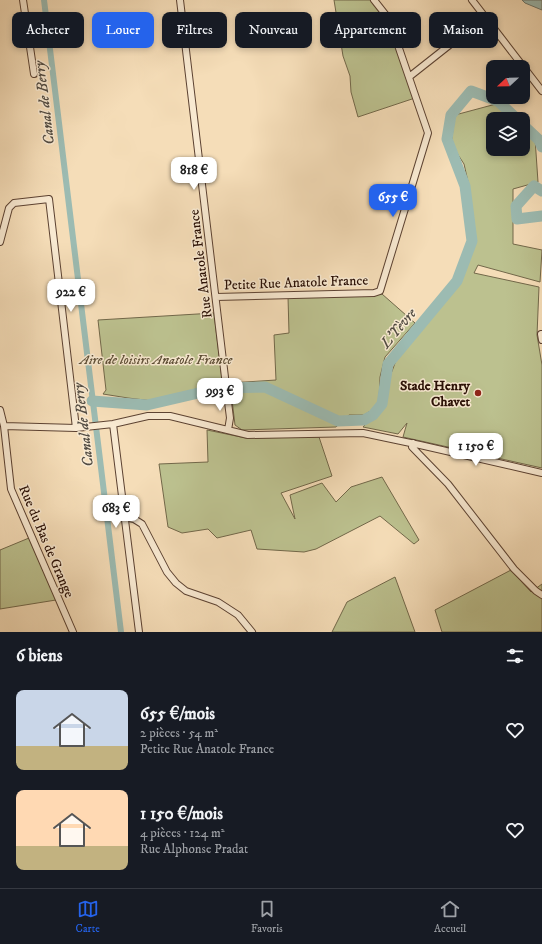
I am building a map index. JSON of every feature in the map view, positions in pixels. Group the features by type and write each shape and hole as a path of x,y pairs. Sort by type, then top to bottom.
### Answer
{"street":[{"path":"23,0 34,74"},
{"name":"Rue Anatole France","path":"180,0 226,381 230,418 228,430"},
{"name":"Petite Rue Anatole France","path":"216,296 374,293 380,291 428,133 389,19 374,0"},
{"path":"472,0 481,12"},
{"path":"498,34 542,91"},
{"path":"409,77 446,48"},
{"path":"0,242 11,204 49,199 76,428"},
{"name":"Rue du Bas de Grange","path":"1,414 4,426 11,489 73,632"},
{"path":"4,426 85,428 113,424 148,416 170,416 248,435 363,433 542,473"},
{"path":"113,424 139,632"},
{"path":"413,443 412,447 448,484 514,569 542,595"},
{"path":"124,517 134,519 142,524 168,572 176,583 186,591 218,602 238,615 252,632"}],"green space":[{"path":"334,0 372,0 382,12 336,12"},
{"path":"342,48 398,48 415,98 358,117 351,92 350,76"},
{"name":"Stade Henry Chavet","path":"496,104 505,112 486,112 486,156 530,156 530,134 535,138 538,182 513,189 513,244 542,250 540,282 478,265 474,273 539,287 537,335 542,365 542,468 403,437 407,423 398,434 363,427 383,406 389,379 397,358 461,281 473,250 475,232 469,186 464,164 451,144 455,115"},
{"path":"382,294 415,323 385,357 380,377 379,402 375,408 364,415 349,415 336,427 242,430 235,425 230,383 276,380 274,335 289,333 288,297"},
{"name":"Aire de loisirs Anatole France","path":"214,313 223,381 161,402 103,394 106,390 98,320"},
{"path":"207,430 246,438 319,437 332,476 281,493 295,519 290,495 322,483 336,502 351,487 382,477 419,540 414,544 380,516 316,549 304,552 257,549 251,530 217,538 208,529 182,533 168,527 159,464 208,462"},
{"path":"29,538 56,600 0,609 0,550"},
{"path":"511,570 531,592 542,584 542,632 442,632 435,610"},
{"path":"395,577 415,632 332,632 347,602"}],"water":[{"path":"522,0 542,0 542,10 525,3"}],"waterway":[{"name":"Canal de Berry","path":"44,0 121,632"},
{"name":"L'Yèvre","path":"92,401 147,405 220,388 265,387 338,421 364,420 373,415 382,404 388,364 457,281 472,241 465,186 447,139 451,115 471,91 498,101 510,112"},
{"name":"L'Yèvre","path":"530,132 539,140 542,147"},
{"name":"L'Yèvre","path":"542,191 534,186 516,206 517,219 542,216"}],"place":[{"name":"Stade Henry Chavet","path":"478,393"}]}
